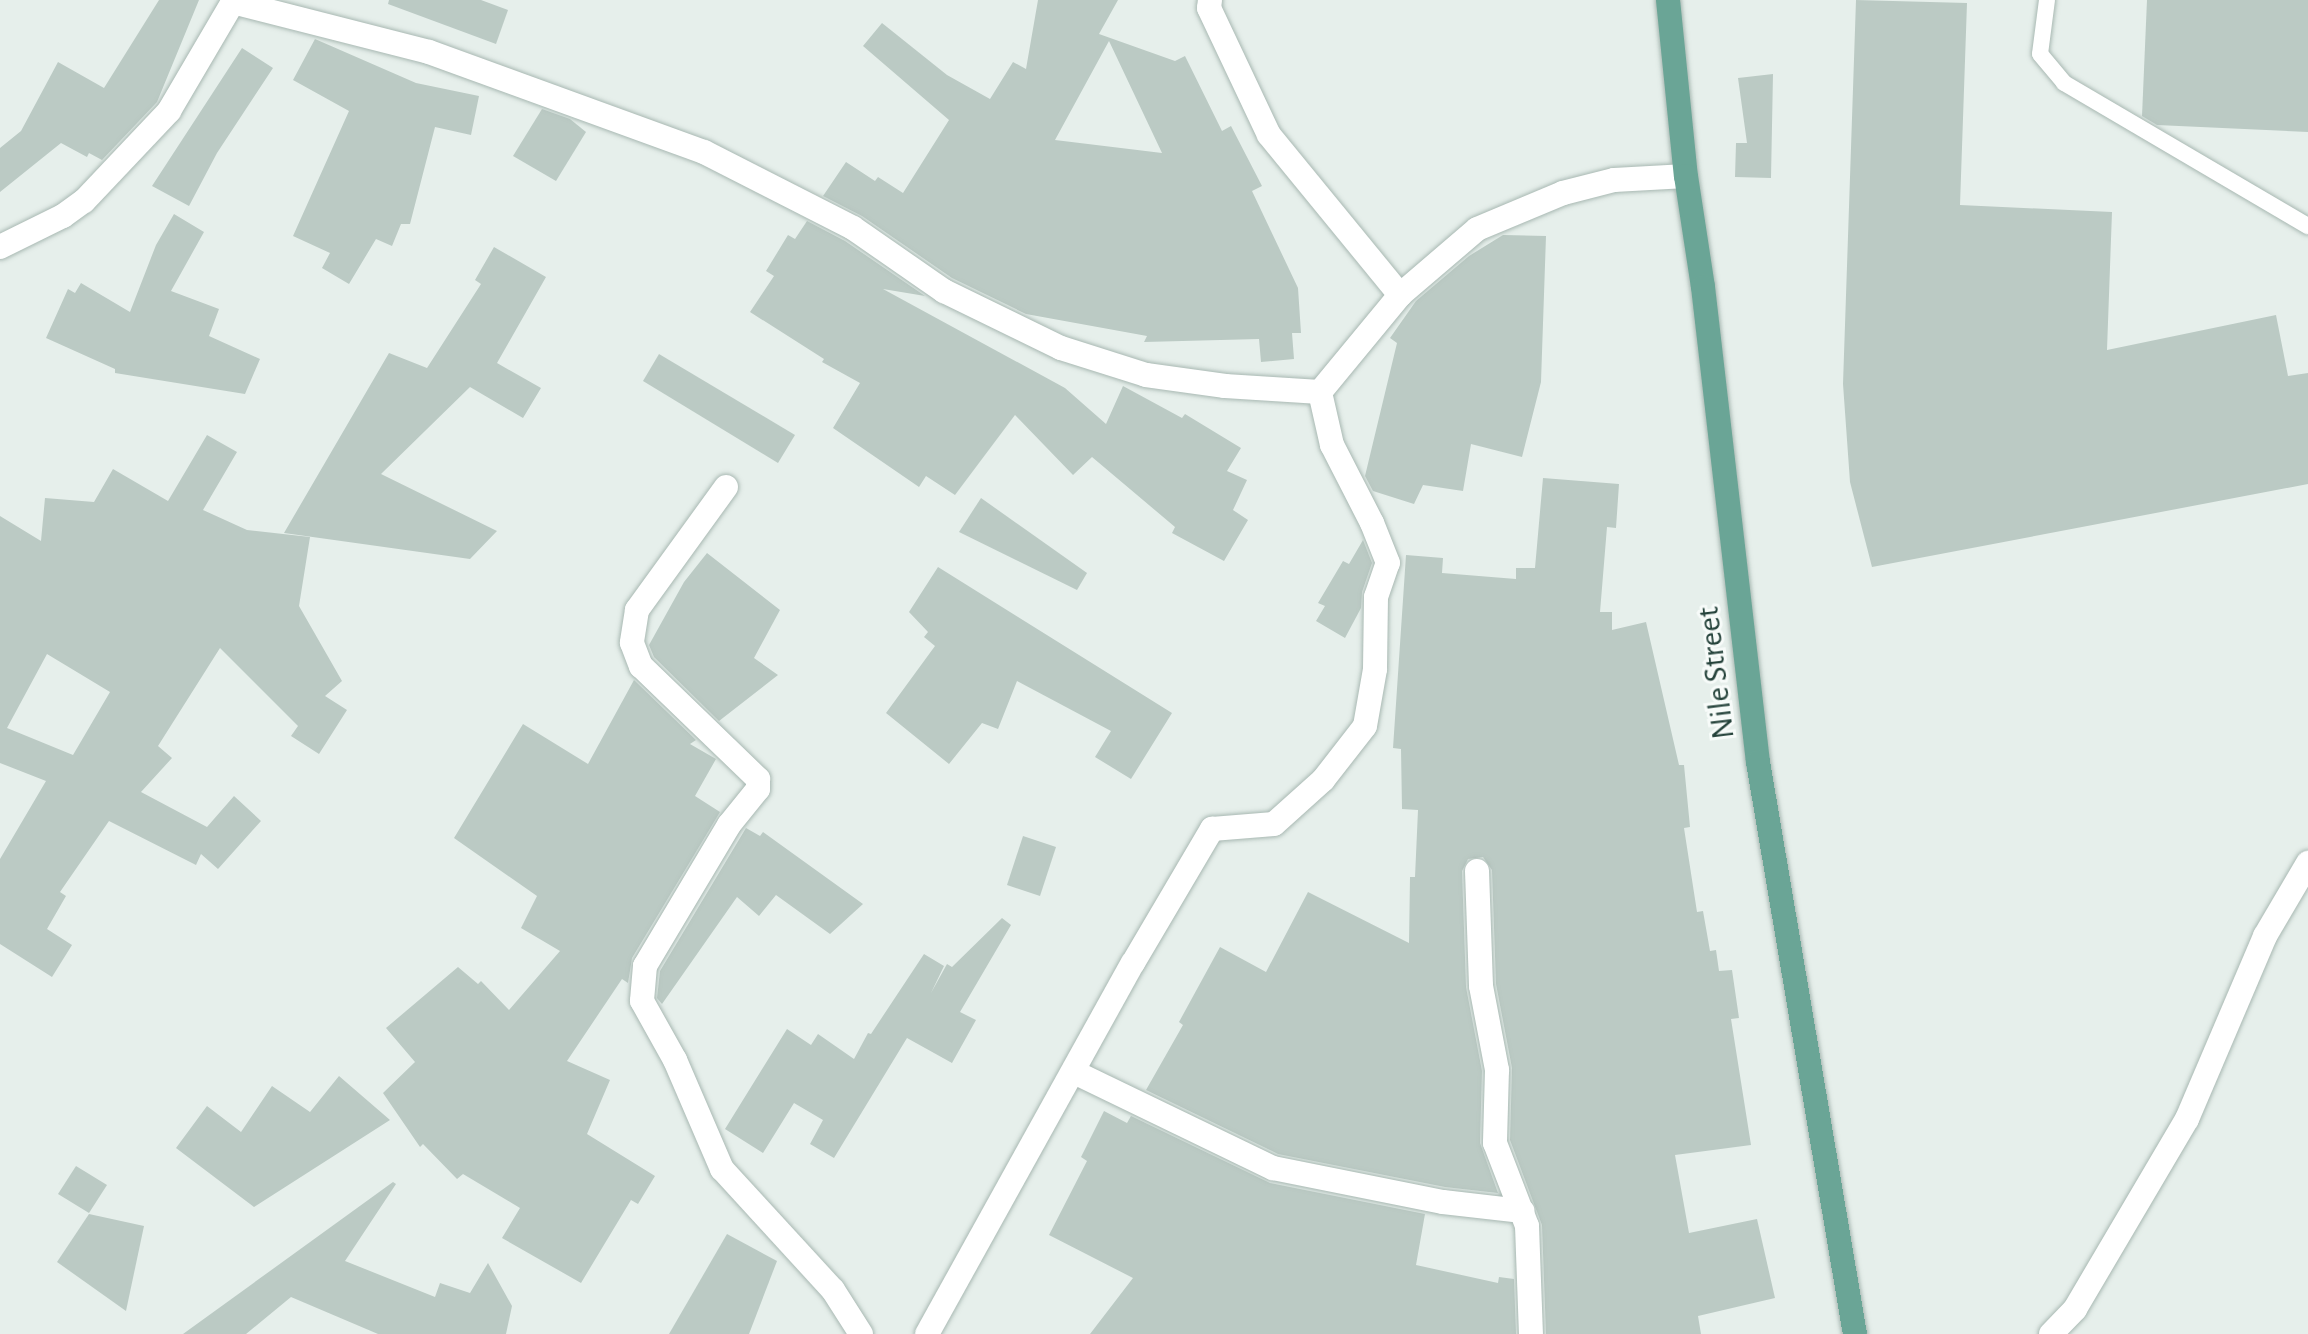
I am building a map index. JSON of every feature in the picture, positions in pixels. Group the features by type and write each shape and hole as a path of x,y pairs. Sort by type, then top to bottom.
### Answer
{"main road":[{"name":"Nile Street","path":"1668,0 1686,176 1705,303 1758,762 1855,1334"}],"street":[{"path":"1210,0 1209,8 1269,135 1400,295"},
{"path":"0,247 63,216 84,201 159,122 169,111 233,1 429,52 704,152 853,228 944,291 1061,348 1146,375 1225,386 1320,392"},
{"path":"1320,392 1400,295 1477,229 1563,193 1614,180 1686,176"},
{"path":"927,1334 1133,963 1212,829 1274,824 1323,780 1365,726 1375,669 1376,597 1388,563 1372,523 1332,445 1320,392"},
{"path":"726,487 637,610 632,643 641,666 758,779 758,789 729,825 645,966 642,1001 675,1060 722,1169 833,1290 861,1334"},
{"path":"2051,1334 2075,1309 2187,1119 2265,936 2308,863"},
{"path":"1477,871 1481,986 1497,1070 1495,1143 1527,1226 1531,1334"},
{"path":"1074,1072 1273,1168 1443,1202 1522,1211"}],"lane":[{"path":"2047,0 2040,54 2064,83 2308,226"}],"building":[{"path":"159,0 199,0 157,102 102,160 89,153 87,157 61,143 0,192 0,148 21,131 58,62 104,88"},
{"path":"389,0 481,0 508,10 496,44 388,4"},
{"path":"1038,0 1118,0 1099,34 1175,61 1185,56 1222,131 1231,126 1262,186 1252,191 1298,288 1301,333 1292,333 1294,359 1261,362 1259,339 1144,342 1147,336 1026,314 952,278 862,216 823,196 846,162 875,181 878,177 903,193 949,120 863,46 882,23 947,75 990,99 1013,62 1026,69","holes":["1109,41 1162,153 1055,140"]},
{"path":"1856,0 1967,3 1960,205 2112,212 2107,350 2276,315 2288,376 2308,373 2308,484 1872,567 1850,482 1843,384"},
{"path":"2147,0 2308,0 2308,132 2157,125 2142,116"},
{"path":"315,39 416,83 479,96 471,135 435,127 410,224 401,224 392,246 376,239 349,284 322,268 330,253 293,236 349,111 293,80"},
{"path":"242,48 273,68 217,153 189,206 152,186"},
{"path":"1773,74 1771,178 1735,177 1736,143 1747,143 1738,78"},
{"path":"542,109 570,119 586,132 556,181 513,156"},
{"path":"174,214 204,232 171,291 219,309 209,336 260,359 245,394 115,373 115,369 46,338 68,289 75,293 81,283 130,312 156,245"},
{"path":"807,221 845,241 925,296 883,289 1065,388 1106,424 1123,386 1182,418 1185,414 1241,448 1227,471 1247,480 1233,510 1248,520 1224,561 1172,533 1175,527 1092,457 1073,475 1015,415 955,495 926,476 919,487 833,428 860,383 822,362 824,359 750,312 774,276 766,271 788,235 795,239"},
{"path":"1503,235 1546,236 1541,382 1522,457 1471,444 1463,491 1423,485 1414,504 1373,491 1365,476 1397,343 1390,338 1416,301 1469,256"},
{"path":"494,247 546,277 497,363 541,388 523,418 470,387 381,474 497,531 470,559 284,533 389,353 427,368 481,284 475,280"},
{"path":"659,354 795,435 778,463 643,381"},
{"path":"207,435 237,452 203,510 247,530 310,537 299,606 342,681 325,696 347,710 319,754 291,736 298,726 220,648 158,746 172,758 141,792 207,827 234,796 261,821 218,869 201,854 196,865 109,821 60,892 66,896 47,929 72,945 52,977 0,944 0,859 46,781 0,763 0,516 41,541 45,498 94,502 113,469 168,501","holes":["47,654 110,692 73,755 7,728"]},
{"path":"1543,478 1619,484 1616,528 1607,527 1600,612 1612,612 1612,630 1646,622 1679,765 1684,765 1690,827 1684,828 1697,912 1703,911 1710,951 1716,950 1719,971 1732,970 1739,1018 1731,1019 1751,1145 1675,1155 1689,1233 1757,1219 1775,1298 1698,1316 1701,1334 1546,1334 1542,1225 1510,1140 1512,1068 1496,984 1492,870 1483,857 1468,859 1462,871 1466,987 1482,1071 1480,1143 1498,1193 1445,1187 1278,1154 1146,1090 1183,1025 1179,1022 1220,947 1266,972 1308,892 1409,943 1410,877 1415,877 1418,810 1402,809 1401,749 1393,748 1406,555 1443,558 1442,573 1516,579 1516,568 1535,568"},
{"path":"981,498 1087,573 1077,590 959,532"},
{"path":"1363,540 1372,563 1362,592 1361,608 1345,638 1316,621 1325,606 1318,603 1343,561 1349,564"},
{"path":"707,553 780,610 754,658 778,675 719,721 654,657 649,645 684,582"},
{"path":"938,567 1172,713 1131,779 1095,757 1111,731 1017,681 998,729 982,723 949,764 886,713 935,646 924,637 928,632 909,612"},
{"path":"634,680 696,740 690,744 716,759 695,796 720,812 632,958 628,983 622,979 567,1061 610,1080 587,1134 655,1176 638,1204 631,1200 581,1283 502,1238 520,1208 463,1174 457,1179 423,1144 420,1147 383,1093 415,1062 386,1028 458,967 478,984 481,981 509,1010 560,951 521,928 537,896 454,838 523,724 588,764"},
{"path":"746,828 760,836 763,832 863,904 830,934 776,895 759,916 737,897 662,1004 657,998 660,971"},
{"path":"1023,836 1056,847 1040,896 1007,885"},
{"path":"1002,918 1011,925 960,1012 976,1020 952,1063 907,1038 834,1158 810,1144 823,1120 794,1103 763,1153 725,1129 787,1029 811,1045 818,1034 854,1059 868,1033 871,1034 924,954 944,966 931,993 947,964 952,967"},
{"path":"339,1076 390,1120 254,1207 176,1148 207,1106 241,1132 272,1086 310,1112"},
{"path":"1104,1111 1127,1123 1131,1116 1270,1183 1425,1214 1416,1265 1498,1283 1499,1277 1514,1279 1516,1334 1090,1334 1133,1278 1049,1235 1087,1161 1081,1157"},
{"path":"76,1166 107,1185 89,1213 58,1194"},
{"path":"393,1182 396,1184 345,1261 435,1297 440,1283 470,1293 488,1263 512,1306 506,1334 378,1334 291,1297 246,1334 183,1334"},
{"path":"89,1214 144,1226 126,1311 57,1262"},
{"path":"727,1234 777,1261 749,1334 669,1334"}]}
